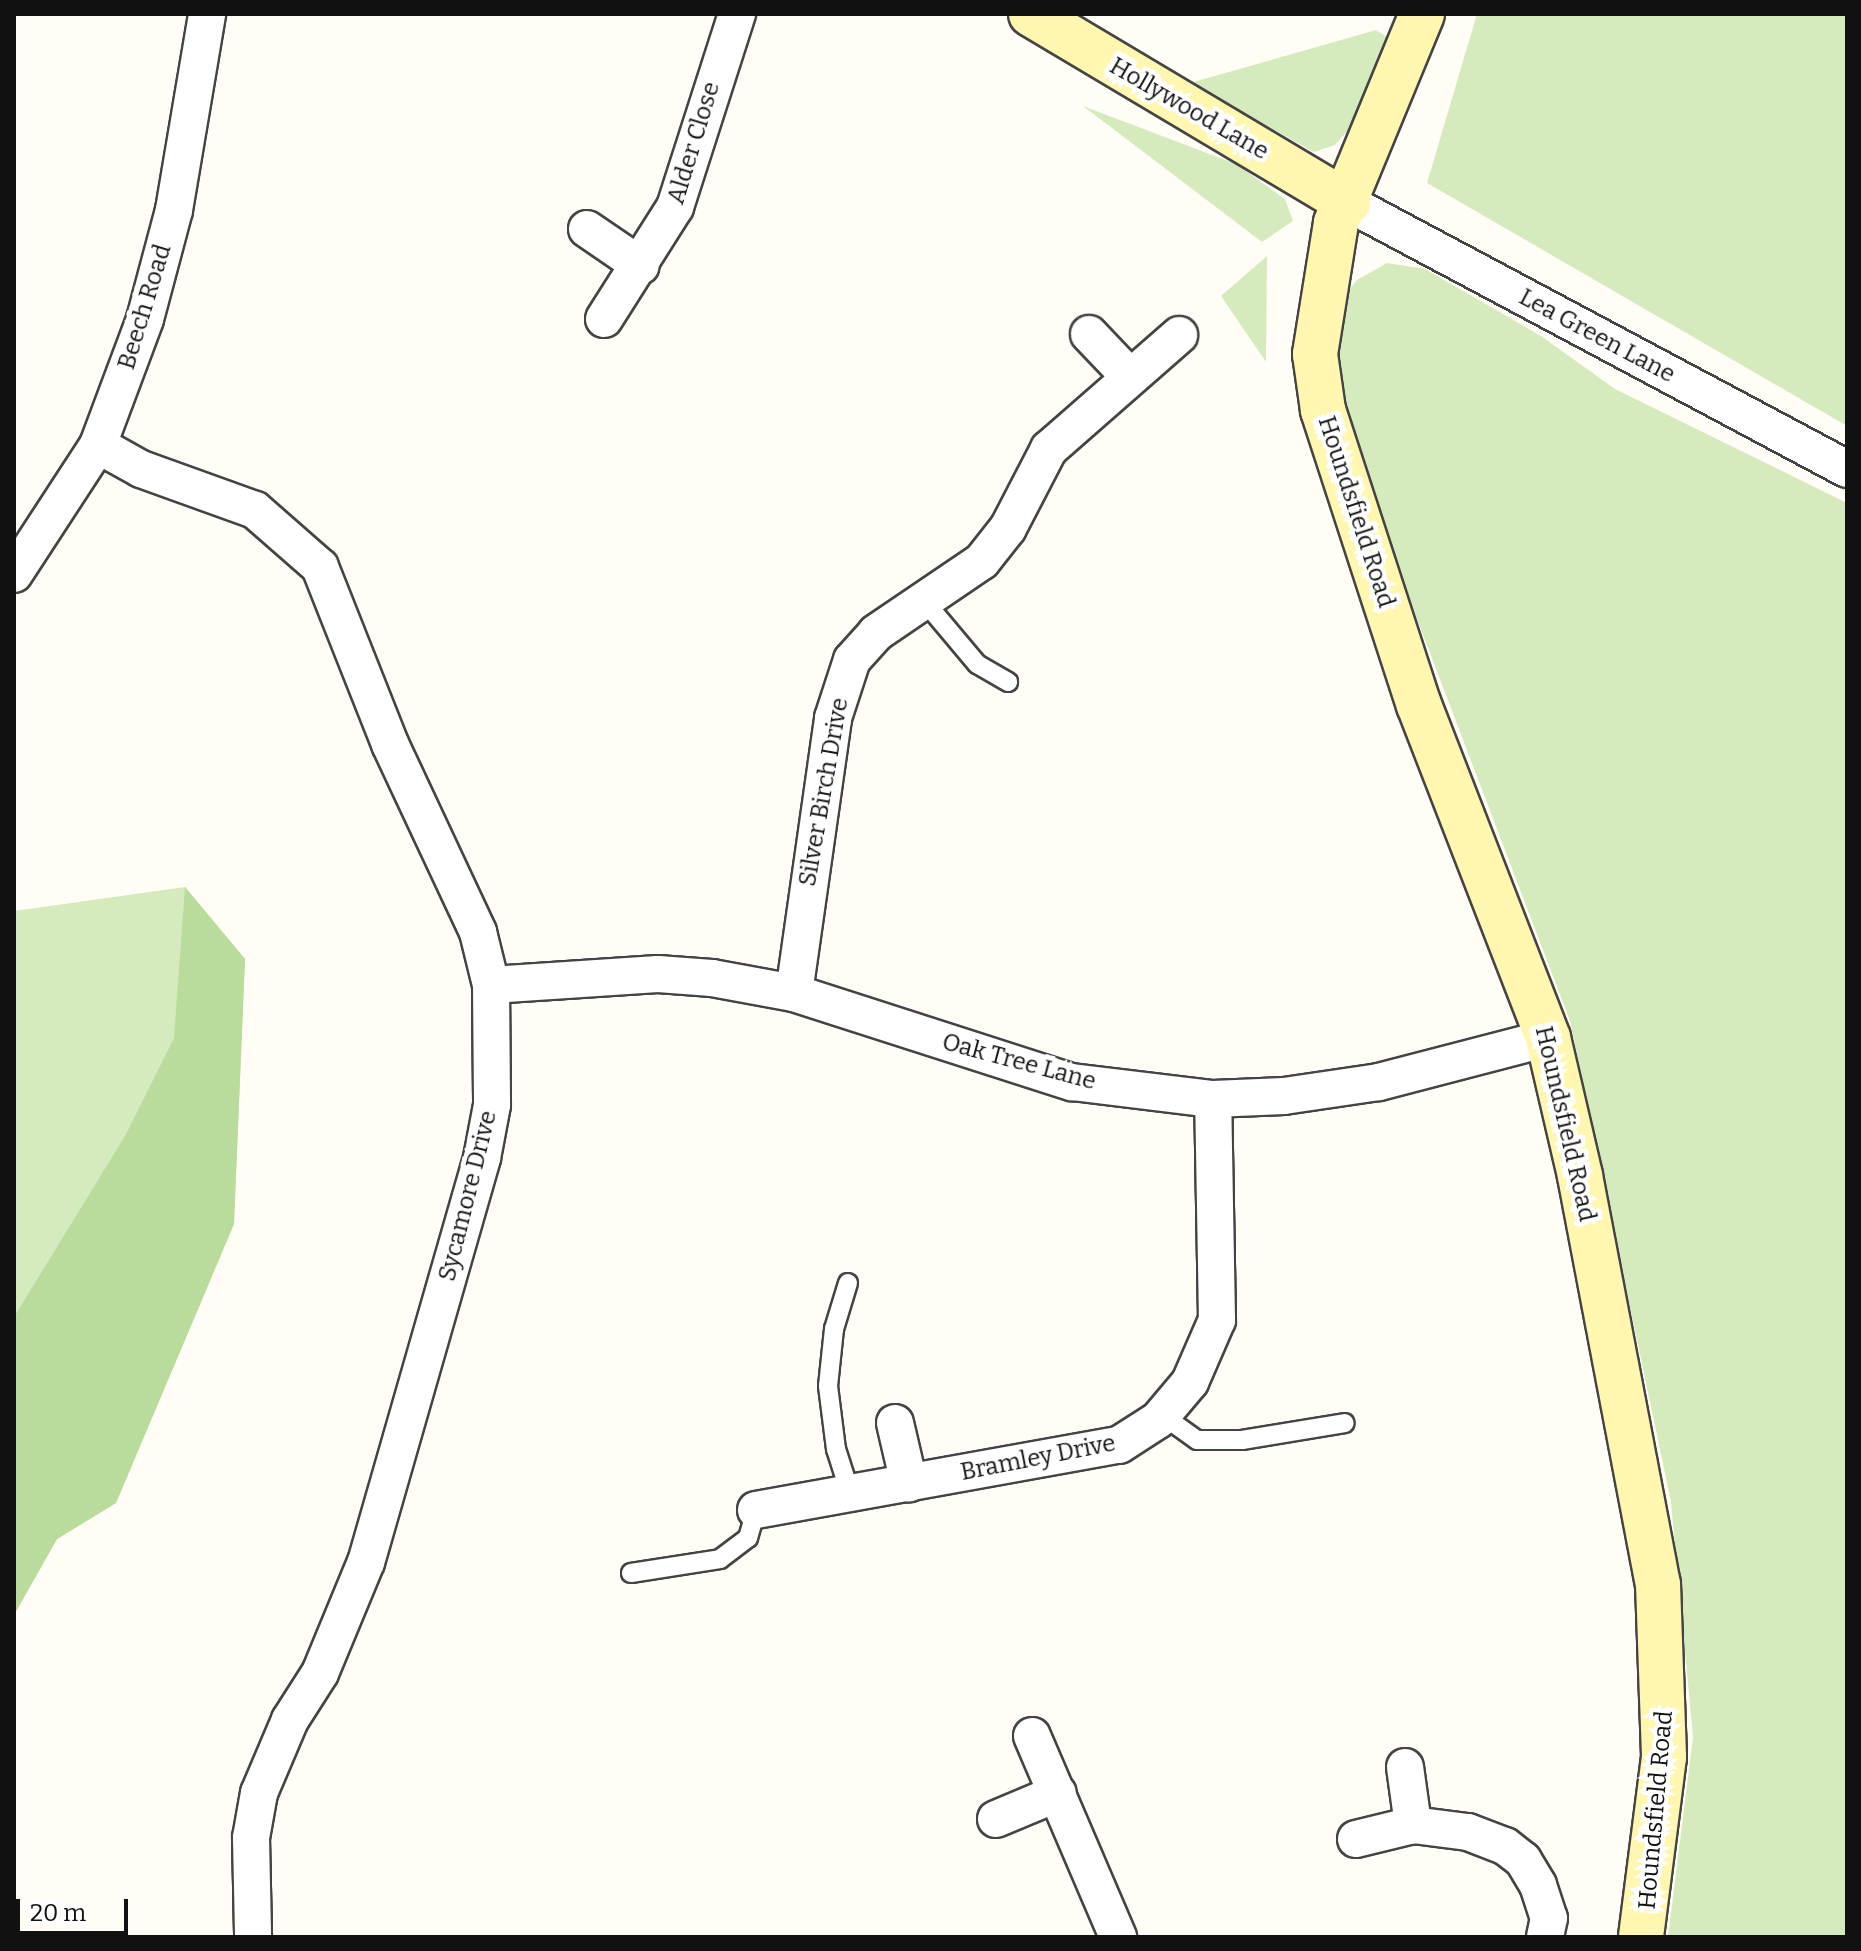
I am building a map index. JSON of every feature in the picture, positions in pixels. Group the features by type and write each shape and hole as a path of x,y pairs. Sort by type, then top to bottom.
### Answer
{"street":[{"name":"Beech Road","path":"14,574 98,445 145,319 174,210 207,14"},
{"name":"Alder Close","path":"604,319 641,266 675,207 737,14"},
{"name":"Hollywood Lane","path":"1031,14 1348,203"},
{"name":"Houndsfield Road","path":"1422,14 1348,203 1336,223 1315,354 1323,410 1419,705 1548,1038 1658,1584 1665,1745 1641,1937"},
{"name":"Lea Green Lane","path":"1348,203 1847,469"},
{"path":"587,229 641,266"},
{"path":"1089,334 1128,375"},
{"name":"Silver Birch Drive","path":"794,993 840,691 852,660 876,633 982,561 1008,528 1049,449 1128,375 1179,335"},
{"name":"Sycamore Drive","path":"98,445 141,469 255,510 320,567 390,744 478,932 491,985 492,1105 482,1158 366,1562 320,1673 269,1763 259,1793 251,1838 253,1937"},
{"name":"Oak Tree Lane","path":"491,985 658,974 794,993 1072,1082 1213,1099 1284,1096 1379,1082 1548,1038"},
{"name":"Bramley Drive","path":"756,1510 1119,1445 1162,1415 1190,1382 1217,1320 1213,1099"},
{"path":"895,1423 909,1483"},
{"path":"1032,1736 1118,1937"},
{"path":"1405,1767 1413,1825"},
{"path":"996,1819 1058,1793"},
{"path":"1356,1839 1413,1825 1468,1832 1505,1846 1523,1860 1549,1918 1545,1937"}],"lane":[{"path":"925,602 977,664 1008,682"},
{"path":"848,1283 834,1329 828,1386 836,1449 850,1493"},
{"path":"1162,1415 1197,1440 1242,1440 1345,1423"},
{"path":"631,1573 720,1559 748,1538 756,1510"}],"green space":[{"path":"1477,14 1847,14 1847,426 1427,183"},
{"path":"1376,30 1387,37 1351,127 1335,145 1314,152 1190,83"},
{"path":"1083,106 1236,164 1285,199 1293,221 1262,242"},
{"path":"1267,256 1266,362 1221,296"},
{"path":"1387,263 1425,269 1541,336 1615,389 1847,503 1847,1937 1668,1937 1693,1737 1671,1502 1570,1021 1333,398 1337,305 1357,280"},
{"path":"185,887 245,959 234,1224 116,1503 57,1539 14,1615 14,911"},
{"path":"185,887 245,959 234,1224 116,1503 57,1539 14,1615 14,1317 125,1136 174,1038"}]}
